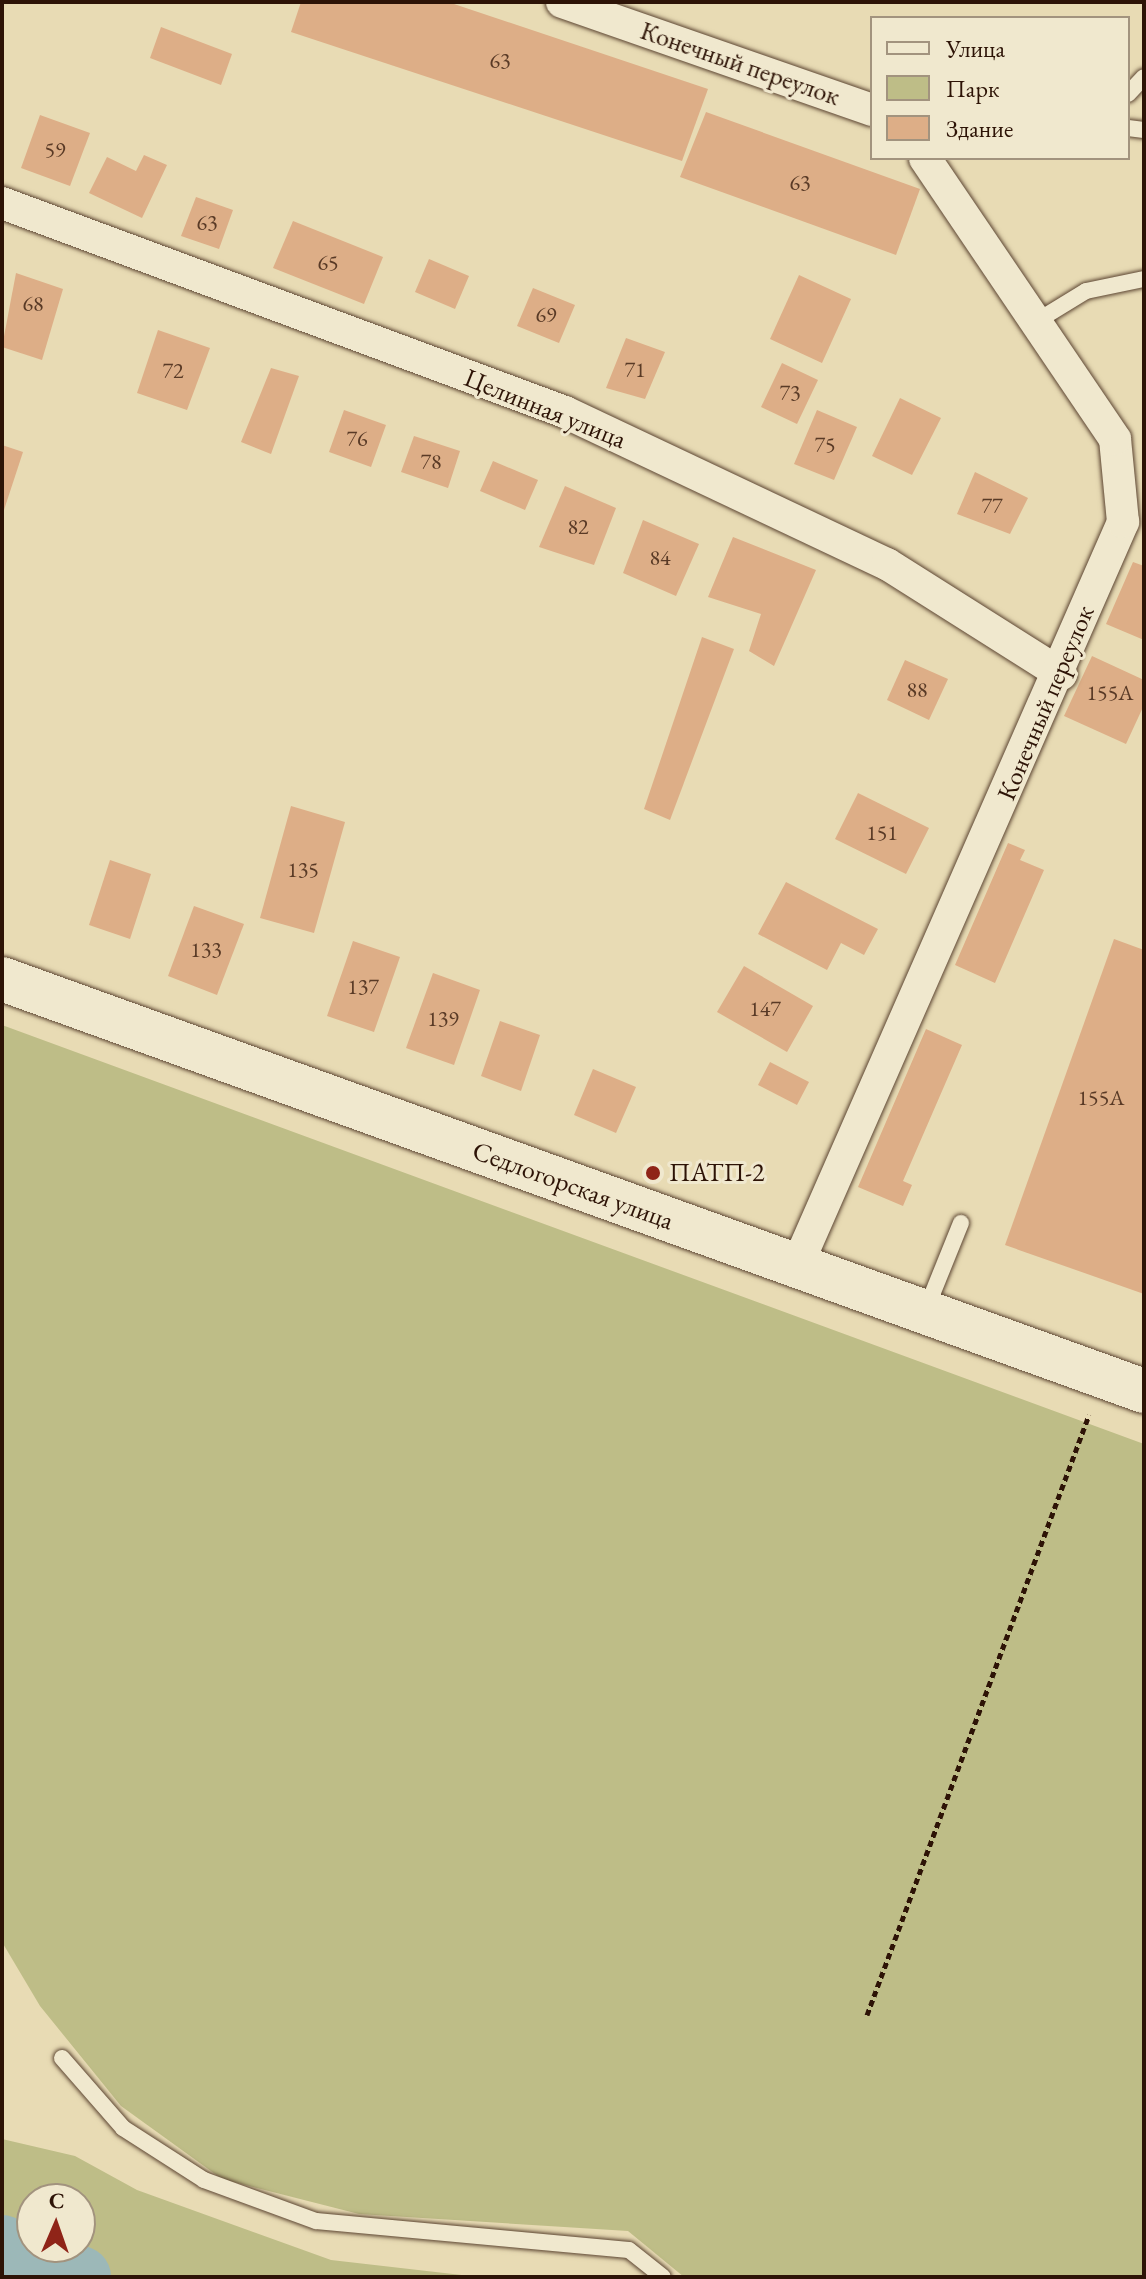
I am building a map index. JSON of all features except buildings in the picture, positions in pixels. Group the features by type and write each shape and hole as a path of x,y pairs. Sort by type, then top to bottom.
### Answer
{"street":[{"name":"Конечный переулок","path":"562,2 870,109"},
{"name":"Конечный переулок","path":"796,1268 1061,674 1123,522 1115,439 928,160"},
{"name":"Целинная улица","path":"2,203 565,412 887,564 1061,674"},
{"name":"Седлогорская улица","path":"2,979 1144,1391"}],"lane":[{"path":"1130,92 1144,77"},
{"path":"1037,321 1086,291 1144,279"},
{"path":"924,1314 961,1223"},
{"path":"62,2058 123,2128 204,2180 316,2221 629,2250 663,2277"}],"path":[{"path":"867,2015 1089,1415"}],"green space":[{"path":"2,1025 1144,1444 1144,2277 684,2277 628,2231 359,2214 222,2179 121,2106 40,2006 2,1942"},
{"path":"2,2139 75,2156 137,2190 331,2260 479,2277 2,2277"}],"waterway":[{"path":"2,2246 80,2277"}],"place":[{"name":"ПАТП-2","path":"653,1173"}]}
